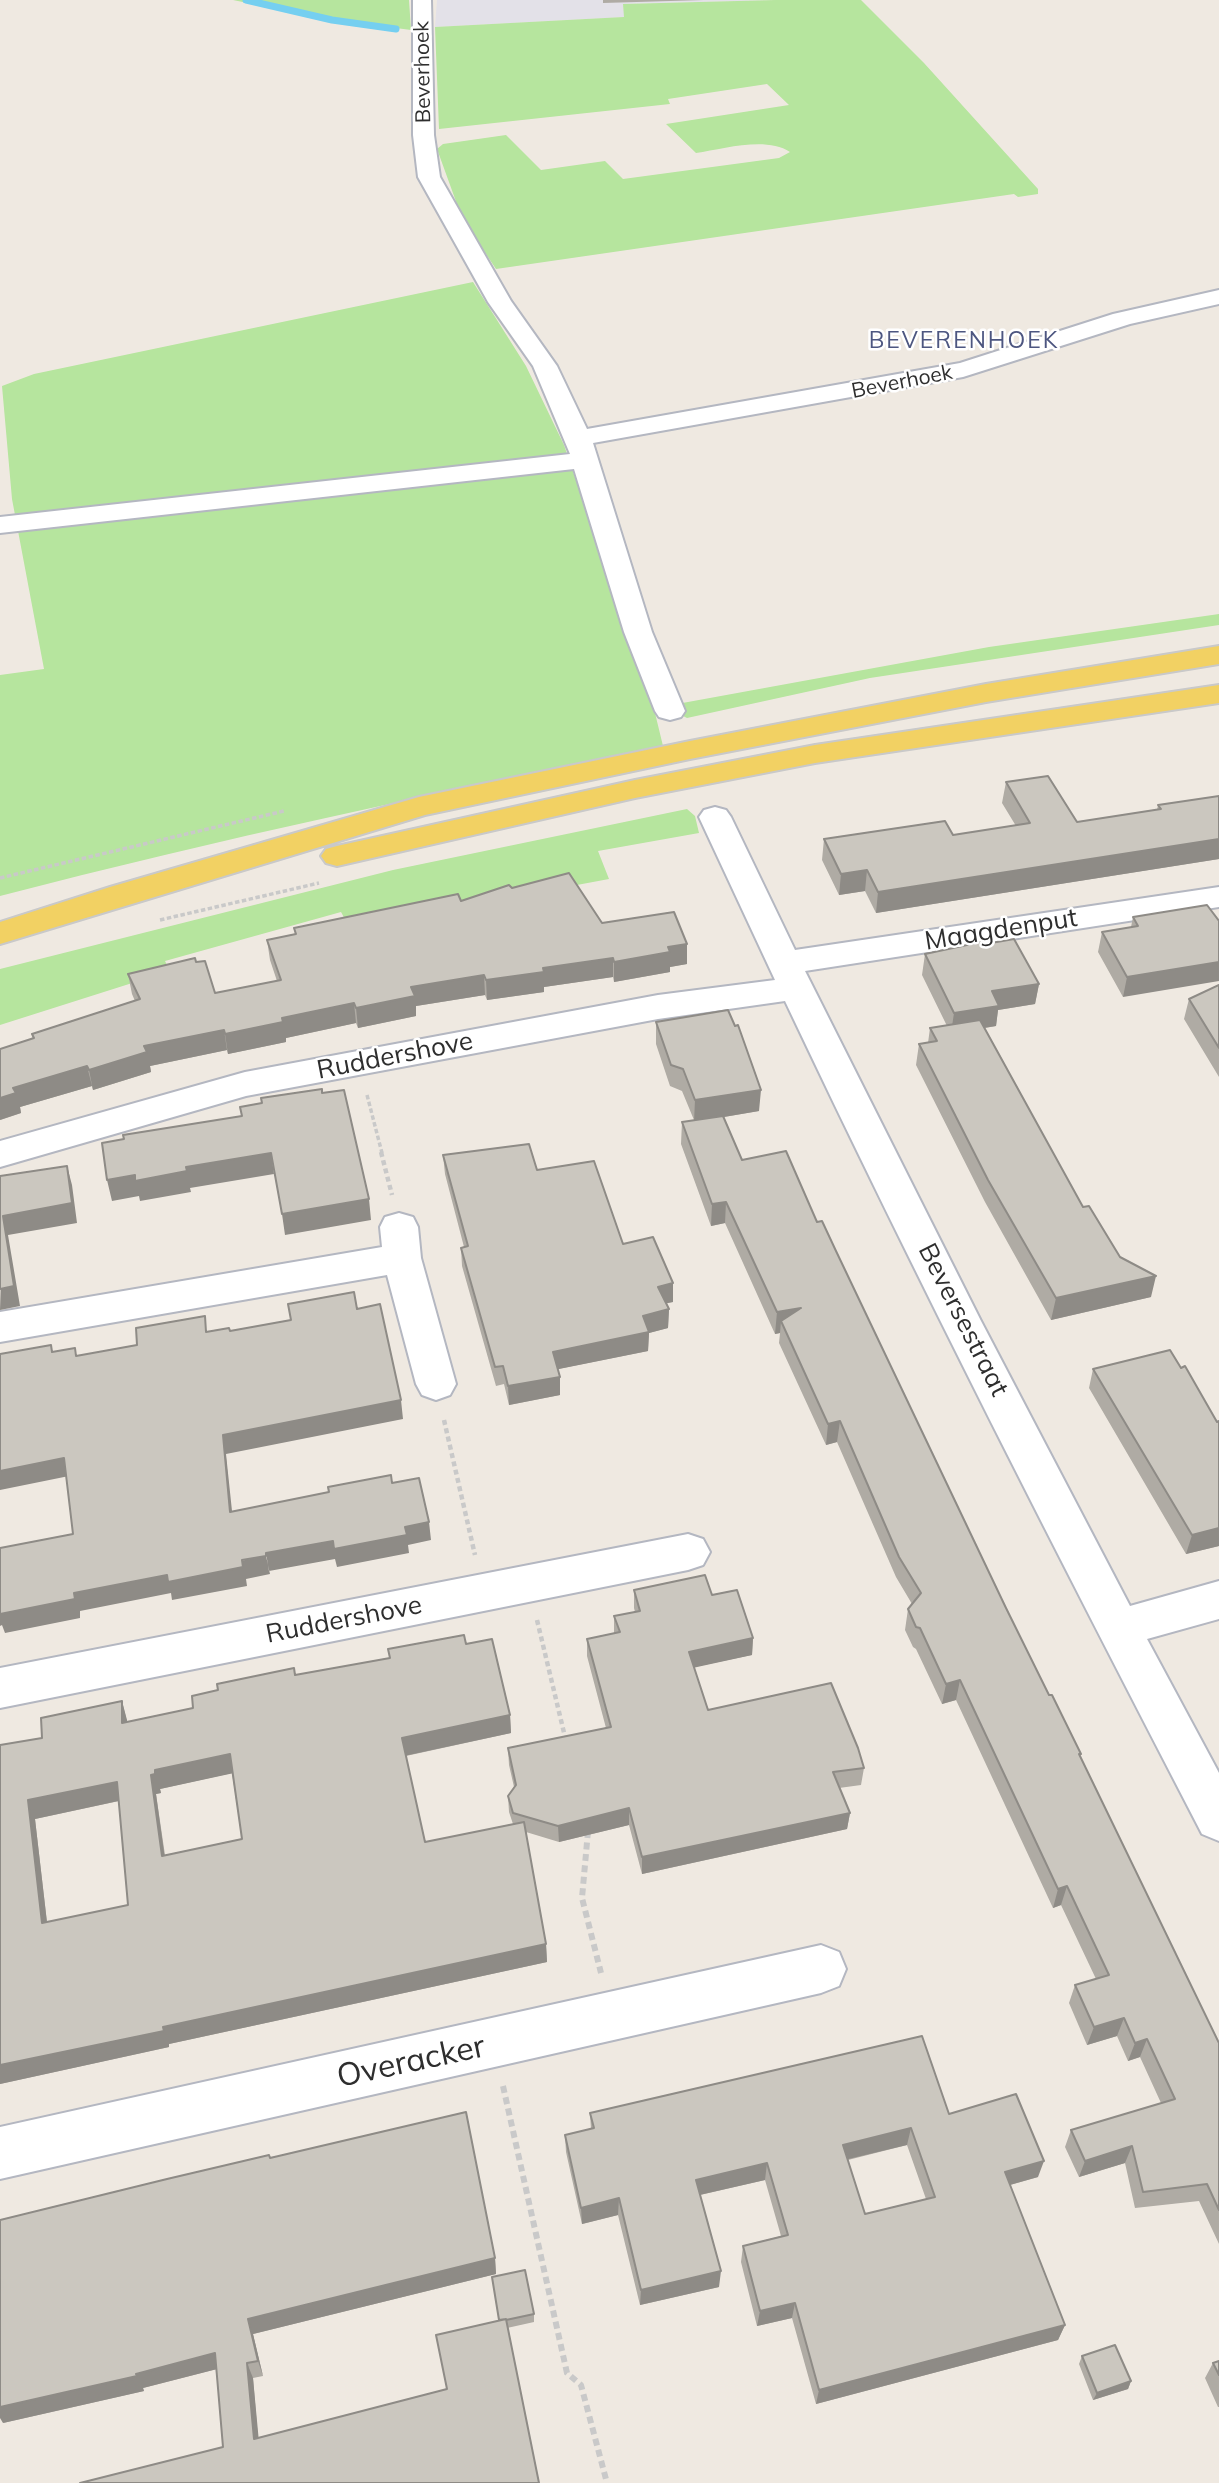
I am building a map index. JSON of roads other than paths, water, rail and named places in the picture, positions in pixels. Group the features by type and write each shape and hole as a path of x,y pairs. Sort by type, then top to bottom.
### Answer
{"main road":[{"path":"0,935 122,894 419,807 679,752 986,693 1219,654"},
{"path":"829,725 1219,673"},
{"path":"0,935 635,789 815,754 1219,694"},
{"path":"1136,706 1219,700"}],"street":[{"name":"Beverhoek","path":"422,0 424,154 429,177 500,302 545,366 581,449 638,632 670,711"},
{"name":"Beverhoek","path":"581,449 963,370 1016,356 1158,309 1219,297"},
{"path":"0,525 581,449"},
{"name":"Beversestraat","path":"715,817 790,976 1118,1628 1219,1819"},
{"name":"Maagdenput","path":"790,976 1219,897"},
{"name":"Ruddershove","path":"0,1154 245,1084 658,1007 790,976"},
{"path":"0,1327 400,1242 436,1384"},
{"name":"Ruddershove","path":"0,1688 528,1586 688,1552"},
{"path":"1118,1628 1219,1600"},
{"name":"Overacker","path":"0,2153 821,1969"}],"waterway":[{"path":"246,0 332,20 396,29"}],"district":[{"name":"BEVERENHOEK","path":"964,341"}]}
